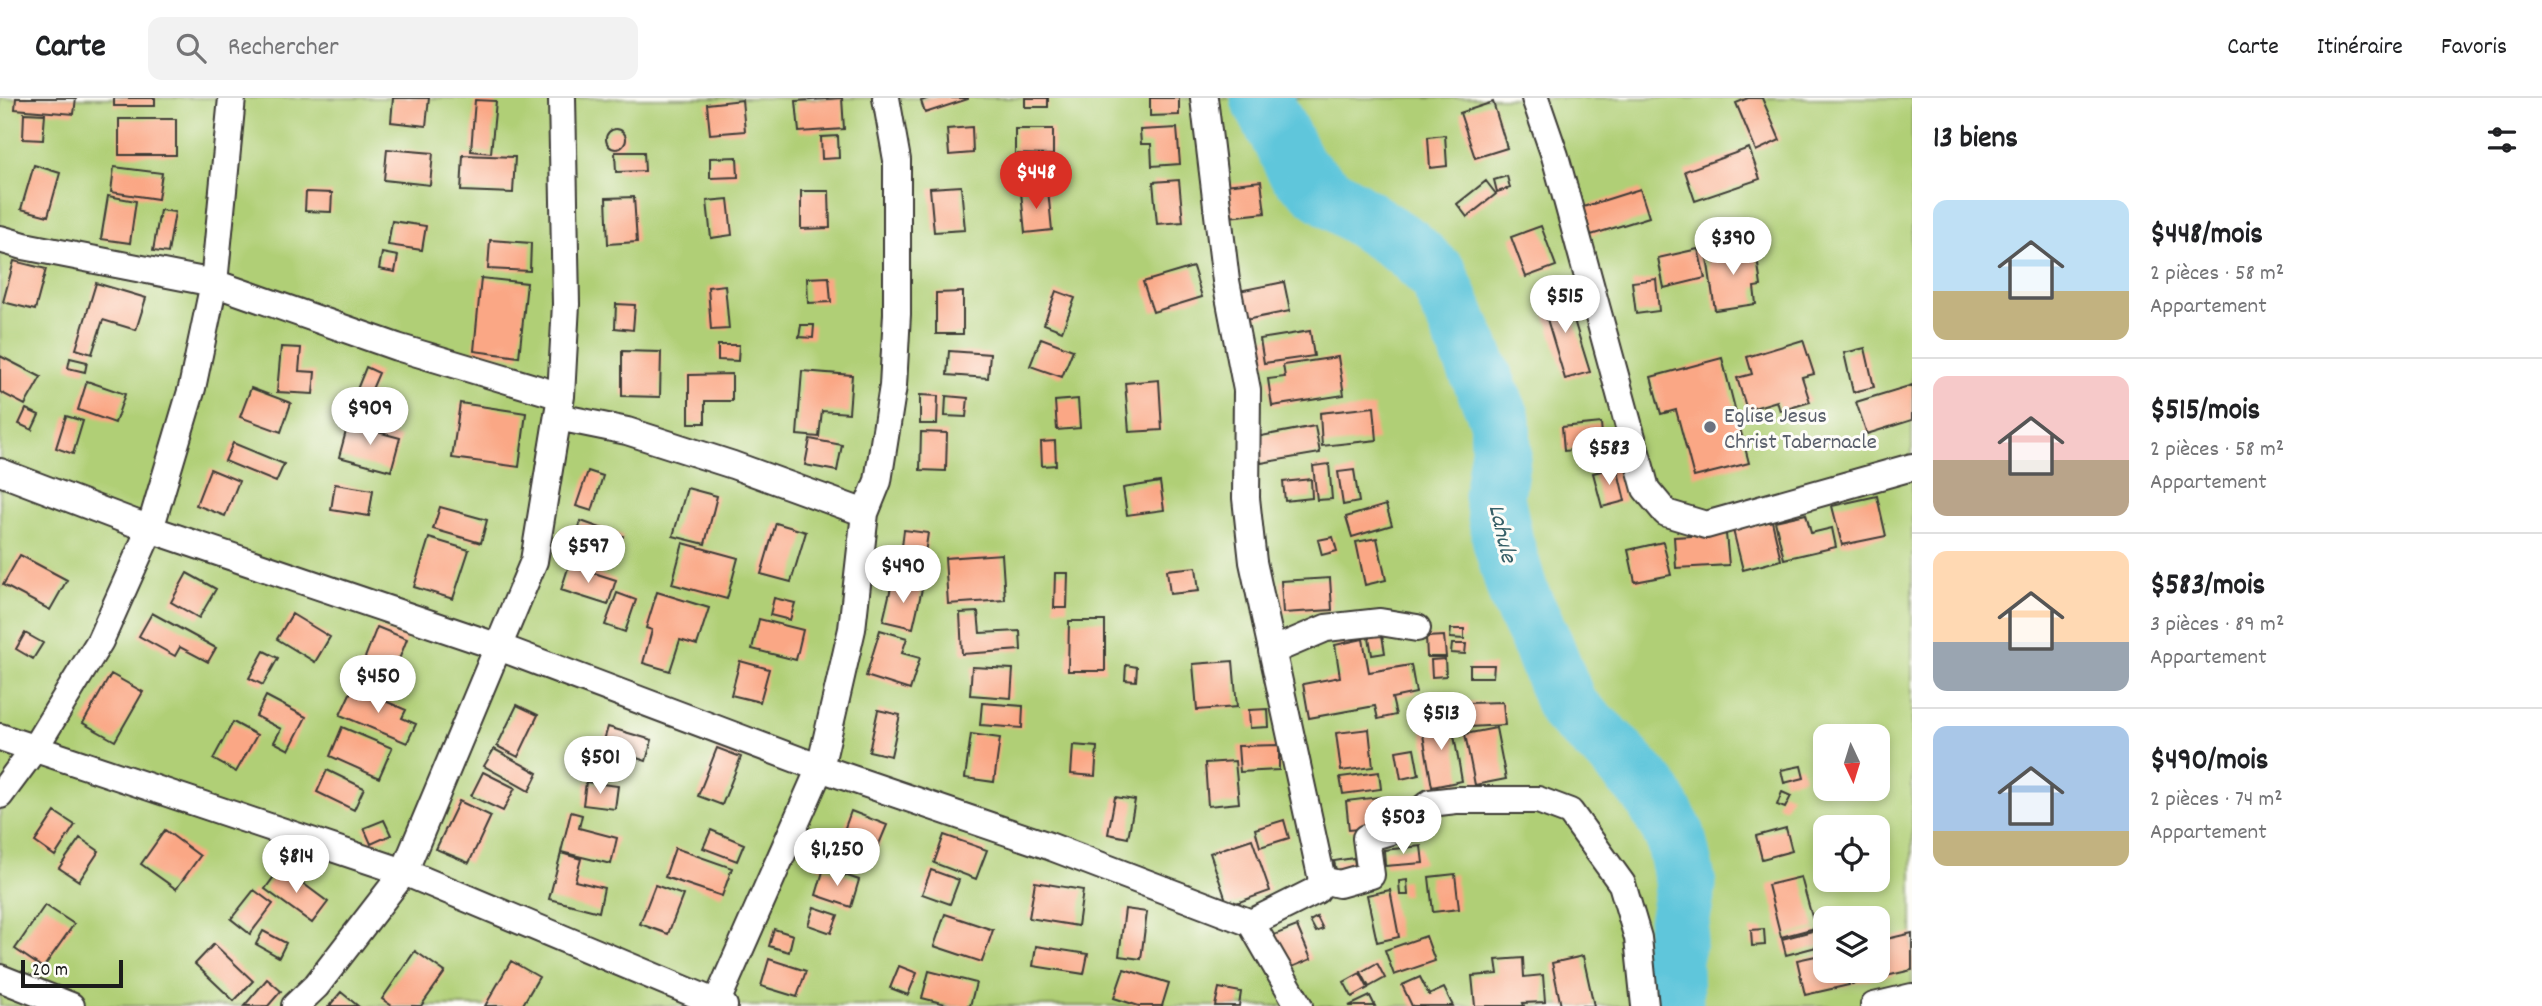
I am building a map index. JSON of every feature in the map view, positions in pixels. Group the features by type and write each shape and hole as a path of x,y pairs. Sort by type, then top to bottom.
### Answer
{"street":[{"path":"0,795 34,749 100,641 150,529 192,387 214,283 232,98"},
{"path":"295,1006 316,986 404,872 534,561 560,407 566,304 562,98"},
{"path":"0,737 404,872 718,1005 820,768 852,629 865,513 878,481 893,386 897,314 897,160 886,98"},
{"path":"1204,98 1226,281 1248,390 1246,498 1253,562 1322,880 1317,890 1251,923"},
{"path":"1535,98 1555,156 1646,488 1666,513 1706,525 1912,467"},
{"path":"0,239 214,283 865,513"},
{"path":"0,472 150,529 499,647 820,768 1049,846 1251,923 1299,1006"},
{"path":"1272,651 1326,628 1380,622 1417,628"},
{"path":"1322,880 1339,884 1371,875 1366,838 1398,829 1430,803 1456,800 1538,800 1570,812 1622,884 1638,938 1645,1006"},
{"path":"0,978 71,1006"},
{"path":"1874,1006 1912,997"}],"green space":[{"path":"0,98 1912,98 1912,1006 0,1006"}],"building":[{"path":"16,98 76,98 74,114 15,109"},
{"path":"114,98 155,98 155,106 114,106"},
{"path":"393,98 429,98 426,126 391,122"},
{"path":"842,98 844,129 799,132 796,101"},
{"path":"929,98 968,99 925,113 921,101"},
{"path":"1025,98 1048,98 1048,107 1025,107"},
{"path":"1150,98 1179,98 1179,115 1150,116"},
{"path":"1748,98 1762,98 1780,140 1756,151 1736,103"},
{"path":"475,100 496,101 491,153 471,151"},
{"path":"742,100 745,131 710,134 707,104"},
{"path":"1493,102 1507,148 1475,158 1460,113"},
{"path":"24,113 45,114 43,140 23,139"},
{"path":"119,119 176,119 176,155 119,155"},
{"path":"972,127 973,153 949,155 947,129"},
{"path":"1177,128 1180,164 1152,166 1151,144 1141,144 1140,130"},
{"path":"612,129 620,129 626,139 620,149 612,149 606,143 606,135"},
{"path":"1015,129 1053,129 1053,155 1015,154"},
{"path":"1445,135 1447,166 1430,168 1428,137"},
{"path":"838,136 839,158 822,159 821,137"},
{"path":"1749,148 1760,179 1695,201 1685,171"},
{"path":"387,149 433,153 430,185 384,180"},
{"path":"615,152 644,152 645,171 616,172"},
{"path":"463,155 515,157 513,193 461,191"},
{"path":"737,157 738,177 710,178 710,158"},
{"path":"1053,162 1054,175 1032,176 1031,163"},
{"path":"34,165 60,173 48,216 21,209"},
{"path":"114,167 162,173 158,199 111,192"},
{"path":"1507,176 1510,188 1497,192 1494,180"},
{"path":"1179,180 1183,222 1157,224 1153,182"},
{"path":"1261,181 1265,213 1229,217 1225,185"},
{"path":"1486,181 1496,194 1467,217 1457,204"},
{"path":"961,186 965,230 934,232 930,188"},
{"path":"1640,189 1649,217 1591,235 1583,207"},
{"path":"1048,190 1052,230 1025,233 1021,192"},
{"path":"801,191 829,191 830,228 801,229"},
{"path":"306,192 332,193 331,212 305,211"},
{"path":"108,196 136,201 130,243 101,239"},
{"path":"634,197 637,242 608,244 606,198"},
{"path":"728,199 732,235 711,238 707,201"},
{"path":"160,210 175,212 168,253 153,251"},
{"path":"392,221 426,226 422,250 388,245"},
{"path":"1541,226 1556,266 1526,277 1511,237"},
{"path":"490,240 531,243 530,271 488,269"},
{"path":"1743,245 1744,252 1756,250 1761,286 1754,287 1756,304 1715,310 1706,251"},
{"path":"1698,249 1705,278 1664,288 1658,258"},
{"path":"382,253 398,256 395,272 379,269"},
{"path":"14,261 46,269 35,310 3,302"},
{"path":"1193,267 1202,297 1153,312 1143,282"},
{"path":"829,277 831,302 808,303 807,278"},
{"path":"481,278 527,283 519,357 474,351"},
{"path":"1656,279 1659,311 1636,314 1632,282"},
{"path":"1284,282 1290,311 1245,320 1239,291"},
{"path":"96,283 146,298 136,330 103,320 92,354 76,349"},
{"path":"725,285 729,329 711,330 708,287"},
{"path":"1056,291 1075,298 1062,331 1044,324"},
{"path":"1565,291 1590,372 1565,379 1541,299"},
{"path":"963,292 963,334 936,334 936,293"},
{"path":"616,304 635,305 633,330 615,328"},
{"path":"801,325 814,325 813,338 799,337"},
{"path":"1310,331 1314,356 1264,363 1260,339"},
{"path":"1041,338 1073,350 1062,377 1030,366"},
{"path":"1803,340 1814,374 1802,377 1810,402 1780,411 1777,401 1747,410 1737,378 1752,374 1747,357"},
{"path":"718,345 739,345 738,361 718,360"},
{"path":"281,347 301,348 299,371 315,372 313,394 277,392"},
{"path":"1865,348 1874,387 1853,392 1844,353"},
{"path":"622,351 661,352 660,397 622,396"},
{"path":"949,351 990,354 988,378 947,375"},
{"path":"0,356 41,377 25,405 0,392"},
{"path":"1338,357 1344,395 1272,406 1268,379 1285,377 1283,365"},
{"path":"70,358 87,362 85,372 68,368"},
{"path":"1722,358 1749,463 1694,477 1676,410 1661,414 1651,377"},
{"path":"366,367 379,373 361,415 349,409"},
{"path":"802,371 852,375 849,413 822,411 819,437 797,435"},
{"path":"732,374 732,401 705,401 705,423 689,423 689,375"},
{"path":"1159,380 1162,430 1129,432 1125,383"},
{"path":"87,381 125,394 115,423 78,410"},
{"path":"1912,385 1912,420 1867,434 1856,402"},
{"path":"251,388 291,403 281,432 240,417"},
{"path":"920,395 938,396 937,424 920,424"},
{"path":"946,396 968,398 966,417 945,416"},
{"path":"1078,399 1080,428 1057,430 1055,401"},
{"path":"460,403 526,413 519,467 452,458"},
{"path":"1374,407 1377,440 1322,446 1320,413"},
{"path":"26,409 39,415 32,430 19,424"},
{"path":"66,416 83,421 73,454 56,448"},
{"path":"1601,423 1603,447 1564,451 1562,427"},
{"path":"348,424 400,438 391,471 339,457"},
{"path":"1315,426 1320,453 1261,463 1256,437"},
{"path":"921,432 947,433 946,471 920,470"},
{"path":"810,439 842,445 837,471 805,465"},
{"path":"1055,441 1056,465 1042,466 1041,442"},
{"path":"233,443 284,464 276,482 225,461"},
{"path":"1329,464 1332,499 1317,500 1313,466"},
{"path":"1617,467 1625,501 1602,507 1593,473"},
{"path":"210,469 239,481 225,516 196,505"},
{"path":"1354,470 1359,502 1343,505 1338,472"},
{"path":"588,471 603,476 592,511 576,506"},
{"path":"1311,479 1312,498 1285,501 1283,482"},
{"path":"1160,482 1164,510 1127,515 1123,488"},
{"path":"335,484 373,490 369,516 331,510"},
{"path":"687,488 717,496 705,544 673,536"},
{"path":"1877,496 1886,536 1842,545 1832,506"},
{"path":"1386,505 1392,525 1352,537 1346,517"},
{"path":"440,507 487,520 481,543 433,529"},
{"path":"1806,514 1811,533 1832,528 1836,547 1784,559 1775,521"},
{"path":"581,521 623,536 612,565 571,551"},
{"path":"1772,521 1781,560 1743,570 1733,530"},
{"path":"776,523 806,532 791,582 761,574"},
{"path":"904,530 928,533 922,574 899,571"},
{"path":"1726,534 1729,565 1676,568 1674,537"},
{"path":"1333,537 1337,551 1322,555 1318,540"},
{"path":"429,538 469,550 453,599 414,587"},
{"path":"1377,538 1386,580 1365,585 1356,542"},
{"path":"1663,542 1671,575 1635,582 1628,550"},
{"path":"683,543 738,558 727,599 672,584"},
{"path":"1002,554 1005,600 948,604 945,558"},
{"path":"20,555 67,580 50,610 3,585"},
{"path":"569,565 616,580 608,605 561,590"},
{"path":"1196,567 1199,591 1170,594 1167,570"},
{"path":"187,573 216,589 199,618 171,602"},
{"path":"1055,573 1068,573 1067,608 1054,608"},
{"path":"1330,578 1332,610 1283,613 1281,581"},
{"path":"892,583 922,589 913,628 883,621"},
{"path":"657,592 709,608 697,645 680,640 670,671 643,663 652,630 646,628"},
{"path":"617,593 636,600 625,632 605,625"},
{"path":"774,598 795,603 790,620 770,615"},
{"path":"978,612 980,633 1020,631 1021,650 962,654 960,613"},
{"path":"152,613 216,648 208,662 180,647 175,656 139,636"},
{"path":"292,614 330,637 315,662 277,639"},
{"path":"759,619 803,630 796,660 752,649"},
{"path":"1069,621 1105,621 1105,671 1068,671"},
{"path":"377,627 407,639 387,690 357,678"},
{"path":"1381,629 1385,653 1372,655 1368,631"},
{"path":"1451,629 1464,629 1464,639 1450,638"},
{"path":"880,630 907,638 902,653 920,658 910,690 866,676"},
{"path":"25,633 43,643 33,659 16,649"},
{"path":"1444,636 1446,657 1427,657 1426,637"},
{"path":"1363,639 1369,672 1411,665 1416,693 1392,698 1396,715 1378,719 1375,706 1309,718 1303,684 1340,677 1335,645"},
{"path":"1452,644 1466,644 1465,654 1451,653"},
{"path":"264,651 278,658 263,685 249,678"},
{"path":"1445,659 1446,676 1432,677 1431,660"},
{"path":"740,661 769,669 760,702 731,695"},
{"path":"1233,661 1237,707 1197,710 1193,664"},
{"path":"1126,665 1137,667 1136,681 1125,680"},
{"path":"1470,665 1494,665 1493,677 1470,677"},
{"path":"972,667 1013,669 1011,698 970,695"},
{"path":"111,674 143,692 115,741 83,723"},
{"path":"353,687 406,710 402,718 416,724 407,743 340,715"},
{"path":"266,696 306,717 289,750 274,742 281,729 256,716"},
{"path":"1503,702 1505,725 1469,727 1468,703"},
{"path":"982,703 1023,706 1022,728 980,725"},
{"path":"517,705 538,715 518,757 497,746"},
{"path":"1268,709 1269,727 1250,728 1249,710"},
{"path":"878,710 900,715 891,756 869,751"},
{"path":"1451,718 1462,781 1432,787 1421,723"},
{"path":"233,722 257,735 236,772 213,759"},
{"path":"342,727 392,748 379,778 330,756"},
{"path":"608,727 652,740 646,761 602,747"},
{"path":"1496,728 1506,779 1475,785 1465,734"},
{"path":"1369,729 1373,767 1341,771 1336,733"},
{"path":"971,734 1000,738 994,782 965,778"},
{"path":"1073,745 1097,747 1095,776 1071,774"},
{"path":"1279,745 1279,770 1240,772 1238,746"},
{"path":"717,748 741,757 722,805 698,796"},
{"path":"1414,748 1419,775 1401,779 1396,751"},
{"path":"494,749 538,773 529,791 484,766"},
{"path":"588,754 607,759 603,775 584,770"},
{"path":"1235,761 1239,803 1208,806 1205,763"},
{"path":"1801,766 1804,778 1784,783 1781,770"},
{"path":"327,770 364,788 354,810 317,792"},
{"path":"483,772 515,788 503,811 471,796"},
{"path":"1379,772 1381,789 1343,794 1340,777"},
{"path":"586,782 618,786 615,809 583,805"},
{"path":"1782,792 1791,796 1785,808 1777,805"},
{"path":"1115,797 1135,800 1128,838 1108,834"},
{"path":"1379,797 1383,826 1349,830 1346,801"},
{"path":"459,801 491,816 469,863 436,849"},
{"path":"851,811 887,825 877,849 842,836"},
{"path":"55,812 75,825 55,856 35,842"},
{"path":"571,812 582,815 579,828 617,838 611,864 561,852"},
{"path":"384,820 391,835 371,844 364,828"},
{"path":"1284,820 1289,838 1260,847 1255,829"},
{"path":"1786,828 1792,851 1762,859 1756,836"},
{"path":"165,830 200,856 176,889 141,864"},
{"path":"711,830 744,844 737,861 703,848"},
{"path":"944,835 987,850 976,879 934,863"},
{"path":"80,838 99,851 79,881 59,868"},
{"path":"1252,839 1270,891 1228,906 1210,853"},
{"path":"1421,846 1423,863 1385,866 1384,850"},
{"path":"675,848 732,868 722,896 665,877"},
{"path":"820,852 829,859 822,869 813,862"},
{"path":"561,853 581,859 575,881 604,888 599,912 549,899"},
{"path":"1354,858 1356,871 1337,875 1334,861"},
{"path":"281,867 328,902 312,923 265,889"},
{"path":"824,868 859,880 851,907 816,895"},
{"path":"931,870 959,880 950,904 922,894"},
{"path":"1455,874 1459,909 1433,912 1429,877"},
{"path":"1801,877 1813,929 1781,937 1768,885"},
{"path":"1407,880 1408,895 1400,895 1399,881"},
{"path":"1035,882 1083,890 1078,926 1029,918"},
{"path":"655,885 683,895 668,934 640,924"},
{"path":"254,890 273,904 250,934 231,919"},
{"path":"1390,890 1399,937 1377,942 1367,895"},
{"path":"45,905 74,924 43,968 15,949"},
{"path":"814,907 838,915 831,933 808,925"},
{"path":"1125,909 1147,912 1141,959 1119,956"},
{"path":"945,914 993,930 982,962 934,946"},
{"path":"1317,917 1323,929 1316,932 1310,921"},
{"path":"1297,926 1311,959 1285,970 1271,936"},
{"path":"774,929 793,935 789,952 769,946"},
{"path":"1764,929 1765,945 1752,946 1751,930"},
{"path":"263,931 286,943 279,957 256,944"},
{"path":"1813,931 1813,948 1786,955 1782,939"},
{"path":"1912,933 1912,970 1890,975 1890,938"},
{"path":"1426,936 1435,961 1394,975 1385,950"},
{"path":"214,944 253,981 234,1001 195,964"},
{"path":"1036,946 1088,954 1084,974 1033,966"},
{"path":"415,951 445,972 421,1006 392,1006 382,999"},
{"path":"1583,956 1594,1006 1561,1006 1552,963"},
{"path":"1813,957 1813,983 1849,985 1805,995 1797,960"},
{"path":"1523,958 1524,977 1543,975 1545,1002 1523,1003 1524,1006 1475,1006 1472,976 1498,974 1496,960"},
{"path":"769,959 806,971 797,997 761,986"},
{"path":"511,961 539,977 522,1006 485,1006"},
{"path":"1377,963 1385,978 1369,987 1361,972"},
{"path":"899,966 917,973 908,995 890,988"},
{"path":"1124,969 1169,983 1162,1006 1139,1006 1114,998"},
{"path":"929,971 976,983 970,1006 953,1006 922,998"},
{"path":"1360,973 1368,988 1352,997 1344,982"},
{"path":"1420,977 1429,995 1444,988 1453,1006 1412,1006 1402,985"},
{"path":"267,979 281,991 268,1006 244,1006"},
{"path":"1219,988 1241,992 1239,1006 1215,1006"},
{"path":"341,992 358,1006 329,1006"},
{"path":"1370,996 1375,1006 1349,1006"}],"waterway":[{"name":"Lahule","path":"1261,98 1297,169 1322,191 1407,247 1438,276 1500,419 1501,450 1494,496 1503,542 1519,595 1543,645 1568,708 1610,747 1651,792 1675,835 1686,885 1672,961 1673,1006"}],"place":[{"name":"Eglise Jesus Christ Tabernacle","path":"1710,427"}]}
